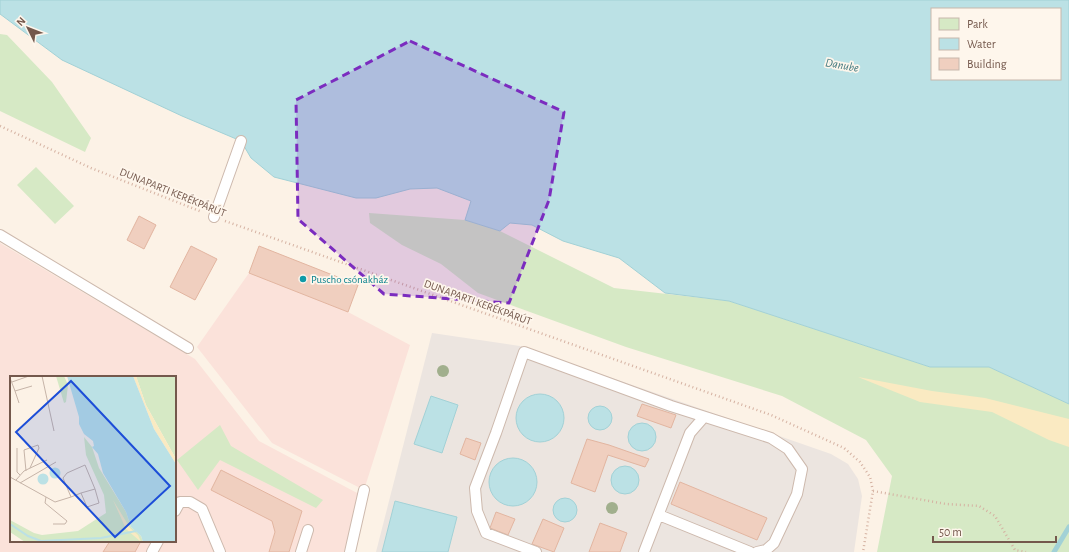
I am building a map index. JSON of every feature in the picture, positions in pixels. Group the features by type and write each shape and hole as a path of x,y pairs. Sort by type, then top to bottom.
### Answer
{"lane":[{"path":"214,217 241,141"},
{"path":"0,235 188,348"},
{"path":"536,552 486,532 477,511 475,488 524,352 704,417 771,438 788,449 802,469 797,494 774,543 766,550 757,552"},
{"path":"644,552 690,432 704,417"},
{"path":"350,552 364,490"},
{"path":"176,509 180,502 190,502 202,509 220,552"},
{"path":"659,515 750,552"},
{"path":"301,552 308,530"},
{"path":"152,552 157,542"}],"path":[{"name":"DUNAPARTI KERÉKPÁRÚT","path":"0,126 91,168 214,217 771,415 844,448 860,462 870,477 873,491 863,552"},
{"path":"873,491 946,504 979,506 995,516 1015,550 1026,552"}],"highlighted area":[{"path":"410,41 564,112 549,200 509,303 384,294 298,219 296,100"}],"shaded area":[{"path":"0,243 195,359 259,441 359,494 344,552 0,552"},
{"path":"249,273 348,312 410,345 364,490 272,443 197,347"},
{"path":"432,333 520,346 831,454 848,464 858,479 862,496 854,552 376,552"}],"green space":[{"path":"0,34 7,35 52,82 91,138 85,152 0,111"},
{"path":"36,167 74,206 55,224 17,185"},
{"path":"369,213 465,220 500,231 614,288 729,301 930,367 989,367 1069,404 1069,552 877,552 892,476 866,440 782,396 626,347 478,293 441,264 402,245 370,223"},
{"path":"220,425 231,446 323,500 316,508 220,460 198,490 177,460"}],"sand":[{"path":"858,377 932,391 985,398 1069,419 1069,447 1049,440 992,412 920,402"}],"water":[{"name":"Danube","path":"0,0 1069,0 1069,404 989,367 930,367 729,301 665,293 619,258 563,241 532,225 510,223 500,231 465,220 471,201 437,188 410,189 376,198 356,198 274,177 251,158 241,141 182,116 62,60 0,14"},
{"path":"540,394 549,396 557,401 562,409 564,418 562,427 557,435 549,440 540,442 531,440 523,435 518,427 516,418 518,409 523,401 531,396"},
{"path":"431,396 458,405 442,453 414,444"},
{"path":"600,406 609,409 612,418 609,427 600,430 591,427 588,418 591,409"},
{"path":"642,423 652,427 656,437 652,447 642,451 632,447 628,437 632,427"},
{"path":"513,458 522,460 530,465 535,473 537,482 535,491 530,499 522,504 513,506 504,504 496,499 491,491 489,482 491,473 496,465 504,460"},
{"path":"625,466 635,470 639,480 635,490 625,494 615,490 611,480 615,470"},
{"path":"565,498 574,501 577,510 574,519 565,522 556,519 553,510 556,501"},
{"path":"395,501 457,517 448,552 382,552"}],"building":[{"path":"139,216 156,225 144,249 127,240"},
{"path":"191,246 217,259 195,300 170,287"},
{"name":"Puscho csónakház","path":"259,246 358,285 348,312 249,273"},
{"path":"642,404 676,415 671,428 637,416"},
{"path":"466,438 481,443 475,460 460,454"},
{"path":"587,439 649,459 645,467 608,455 595,492 571,483"},
{"path":"221,470 302,511 289,552 269,552 275,532 272,521 211,490"},
{"path":"680,482 767,518 757,540 671,504"},
{"path":"496,512 515,519 508,535 490,528"},
{"path":"543,519 564,528 554,552 532,544"},
{"path":"600,523 627,533 620,552 589,552"},
{"path":"109,542 140,542 135,552 103,552"}],"waterway":[{"path":"1054,552 1069,527"}],"place":[{"name":"Puscho csónakház","path":"303,279"}]}
